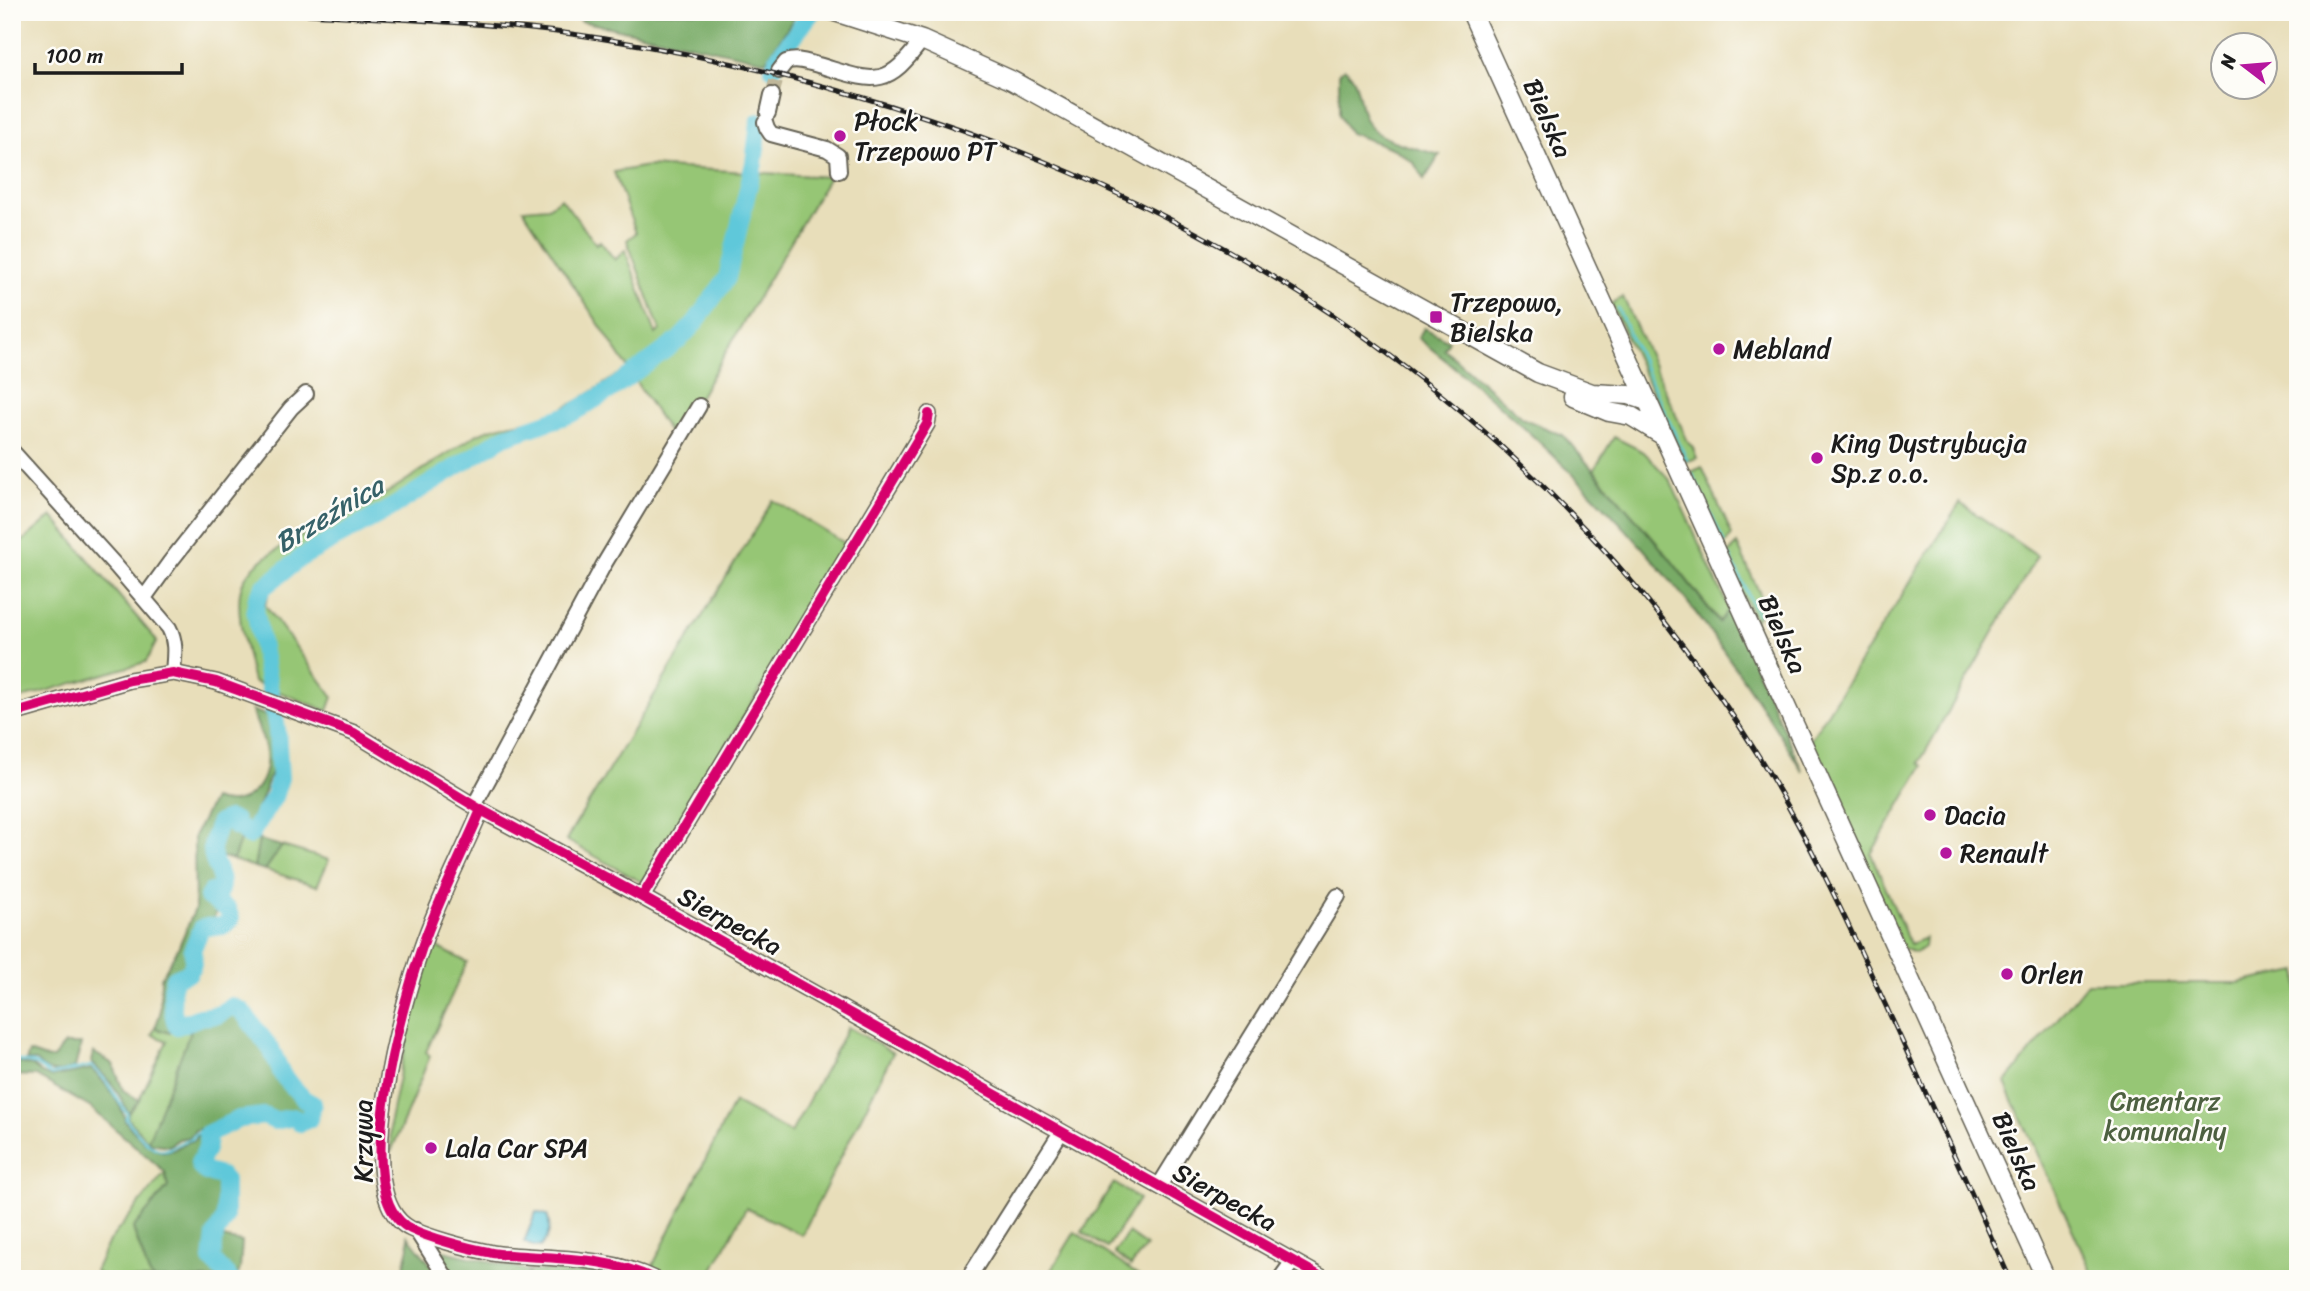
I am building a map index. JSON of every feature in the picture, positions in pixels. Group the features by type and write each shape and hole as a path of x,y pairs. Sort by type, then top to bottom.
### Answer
{"main road":[{"path":"835,12 922,40 1022,86 1538,373 1581,401 1609,412 1631,416 1664,436"},
{"name":"Bielska","path":"1471,12 2046,1279"},
{"path":"1616,394 1628,380 1631,365"},
{"path":"1538,373 1592,393 1629,395 1648,403 1631,416"}],"street":[{"path":"779,71 786,62 798,59 853,75 882,78 902,66 922,40"},
{"path":"772,95 766,128 771,134 827,149 838,156 839,171"},
{"path":"144,598 291,408 306,394"},
{"name":"Krzywa","path":"654,1279 593,1260 489,1253 408,1227 391,1209 383,1189 380,1133 385,1089 406,996 423,944 478,808 603,566 699,406"},
{"path":"642,897 927,424 929,414"},
{"path":"12,451 144,598 174,638 173,673"},
{"name":"Sierpecka","path":"12,714 130,680 173,673 194,676 244,692 354,733 478,808 1325,1279"},
{"path":"1159,1186 1338,896"},
{"path":"968,1279 1061,1132"},
{"path":"416,1230 447,1279"},
{"path":"1279,1279 1293,1261"}],"green space":[{"path":"576,12 766,12 794,18 766,61 581,21"},
{"path":"1344,68 1354,80 1364,117 1373,130 1401,144 1440,155 1424,180 1414,163 1394,149 1350,133 1339,115 1339,73"},
{"path":"648,166 829,177 674,440 634,379 581,413 504,443 413,503 314,557 283,577 270,590 265,605 333,697 328,711 253,682 239,604 243,582 252,569 283,546 377,499 476,435 560,410 628,368 523,209 548,207 561,198 596,244 600,241 615,260 625,250 656,334 660,330 627,240 636,233 614,172"},
{"path":"1623,297 1697,458 1685,462 1611,304"},
{"path":"1424,328 1449,341 1444,349 1524,419 1563,435 1667,555 1719,622 1729,609 1803,772 1735,667 1660,568 1604,506 1545,447 1418,338"},
{"path":"1614,437 1644,452 1670,480 1729,609 1720,622 1594,470"},
{"path":"1702,467 1732,535 1724,546 1721,545 1689,475"},
{"path":"773,500 848,545 643,883 566,840"},
{"path":"1960,503 2037,556 1919,763 1923,766 1871,854 1910,944 1925,938 1924,947 1915,953 1903,948 1809,742"},
{"path":"52,516 157,641 146,662 12,701 12,588 15,580 12,576 12,550"},
{"path":"1737,544 1765,605 1755,621 1725,558"},
{"path":"252,710 268,716 271,720 275,763 248,833 230,817 217,820 211,856 219,878 218,891 210,890 206,895 217,908 212,923 202,926 190,947 190,966 186,972 171,979 173,1025 170,1033 155,1028 160,1014 161,978 195,909 194,836 213,799 225,802 245,798 259,785 264,775 266,752"},
{"path":"228,820 233,822 233,827 243,832 233,860 215,855 213,851 220,825"},
{"path":"243,832 247,838 259,840 254,867 233,860"},
{"path":"259,840 282,846 265,870 254,867"},
{"path":"282,846 329,860 317,886 265,870"},
{"path":"433,945 467,962 426,1052 430,1056 391,1152 390,1120 417,990"},
{"name":"Cmentarz komunalny","path":"2298,971 2298,1279 2095,1279 2005,1083 2087,983 2238,983"},
{"path":"232,1008 239,1011 270,1050 282,1079 301,1099 310,1103 307,1118 301,1120 292,1115 275,1119 264,1114 236,1116 217,1127 195,1130 190,1137 179,1139 169,1146 150,1143 148,1141 194,1022 218,1017"},
{"path":"194,1022 148,1141 128,1119 128,1114 139,1100 167,1041 152,1035 155,1028 170,1033 173,1025 177,1029"},
{"path":"848,1027 893,1053 802,1235 746,1208 708,1279 663,1279 651,1269 734,1102 791,1133"},
{"path":"65,1044 81,1044 75,1068 54,1072 44,1069 36,1061 26,1061 29,1052 53,1058"},
{"path":"93,1052 113,1064 123,1090 139,1100 128,1114 113,1086 91,1062"},
{"path":"12,1061 33,1066 51,1077 91,1069 112,1093 125,1121 153,1148 168,1151 195,1140 197,1135 203,1136 204,1150 196,1166 205,1175 220,1177 224,1196 223,1218 210,1230 209,1261 228,1279 154,1279 149,1274 133,1228 168,1187 165,1172 91,1108 36,1076 12,1075"},
{"path":"165,1172 168,1187 133,1229 149,1274 154,1279 106,1279 95,1271 109,1241"},
{"path":"1114,1183 1139,1199 1107,1248 1082,1232"},
{"path":"1075,1232 1135,1273 1142,1279 1046,1279"},
{"path":"1128,1233 1146,1246 1131,1266 1114,1253"},
{"path":"408,1236 435,1270 430,1279 401,1279 409,1247"},
{"path":"218,1237 242,1242 240,1269 236,1279 214,1258"},
{"path":"431,1248 531,1271 579,1270 630,1278 526,1279 530,1272 515,1279 454,1279"}],"water":[{"path":"536,1212 547,1215 549,1224 546,1240 540,1247 524,1242"}],"waterway":[{"name":"Brzeźnica","path":"773,69 779,56 812,12"},
{"name":"Brzeźnica","path":"230,1279 212,1260 215,1235 225,1218 225,1180 200,1167 199,1163 207,1146 207,1134 239,1119 264,1116 275,1121 294,1117 300,1123 309,1119 313,1104 304,1099 283,1076 271,1049 242,1011 232,1006 218,1015 200,1017 177,1026 173,1009 174,978 191,970 194,959 192,950 202,928 222,926 231,919 228,910 208,897 211,892 217,895 221,884 212,851 219,823 228,819 235,821 235,826 248,836 251,834 274,797 280,778 277,729 255,609 257,598 264,587 302,557 391,508 504,437 571,414 609,391 679,340 695,323 727,278 754,163 759,122"},
{"path":"1618,309 1687,460"},
{"path":"1693,475 1724,543"},
{"path":"1730,556 1757,614"},
{"path":"12,1059 35,1064 51,1075 91,1066 111,1088 127,1113 126,1119 151,1146 158,1149 171,1148 192,1139 196,1133 207,1134"}],"tunnel":[{"path":"772,95 779,71"}],"railway":[{"path":"275,12 478,24 599,38 775,74 944,124 1106,188 1260,269 1403,365 1534,477 1653,607 1758,755 1793,815 1841,909 2010,1279"}],"cycle path":[{"path":"642,897 927,424 929,414"},
{"path":"12,714 130,680 173,673 216,682 354,733 481,810 642,897 1325,1279"},
{"path":"481,810 428,929 393,1051 381,1140 382,1179 392,1210 411,1229 459,1245 492,1253 607,1264 654,1279"}],"place":[{"name":"Płock Trzepowo PT","path":"840,136"},
{"name":"Trzepowo, Bielska","path":"1436,317"},
{"name":"Mebland","path":"1719,349"},
{"name":"King Dystrybucja Sp.z o.o.","path":"1817,458"},
{"name":"Dacia","path":"1930,815"},
{"name":"Renault","path":"1946,853"},
{"name":"Orlen","path":"2007,974"},
{"name":"Lala Car SPA","path":"431,1148"}]}
